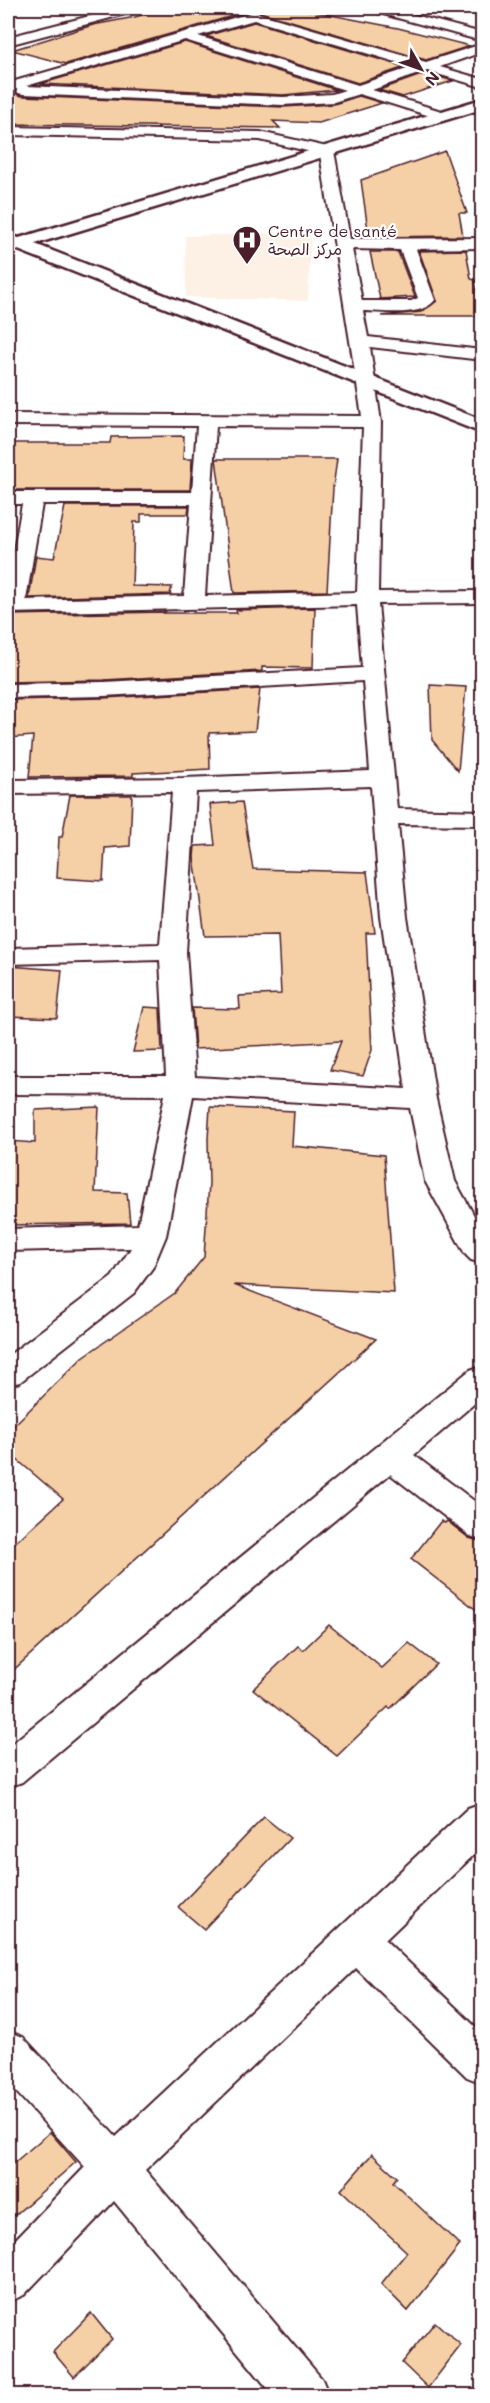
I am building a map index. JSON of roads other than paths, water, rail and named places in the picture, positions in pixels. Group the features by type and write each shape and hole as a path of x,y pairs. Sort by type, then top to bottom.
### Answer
{"street":[{"path":"10,39 133,8"},
{"path":"227,8 483,83"},
{"path":"376,8 483,37"},
{"path":"418,20 438,14"},
{"path":"8,88 255,16"},
{"path":"184,36 443,116"},
{"path":"8,88 189,98 307,101 334,98 483,48"},
{"path":"262,74 282,66"},
{"path":"189,98 231,84"},
{"path":"11,244 483,104"},
{"path":"8,131 260,136 327,151"},
{"path":"327,151 368,380 372,422 367,598 394,917 422,1099 440,1181 476,1246 483,1252"},
{"path":"343,244 483,243"},
{"path":"11,244 368,380 483,427"},
{"path":"354,306 414,306 427,300 406,245"},
{"path":"360,341 483,355"},
{"path":"8,419 372,422"},
{"path":"194,603 207,422"},
{"path":"8,498 200,498"},
{"path":"33,498 11,607 483,597"},
{"path":"8,691 104,689 374,674"},
{"path":"8,787 184,785 382,778"},
{"path":"8,1372 123,1285 142,1259 151,1236 181,1086 173,952 184,785"},
{"path":"386,816 483,818"},
{"path":"8,956 173,952"},
{"path":"8,1085 181,1086 422,1099"},
{"path":"8,1240 151,1236"},
{"path":"8,1770 483,1379"},
{"path":"390,1455 483,1526"},
{"path":"8,2279 115,2168 483,1821"},
{"path":"357,1941 483,2062"},
{"path":"8,2052 115,2168 305,2396"}],"place":[{"name":"Centre de santé مركز الصحة","path":"247,266"}]}
